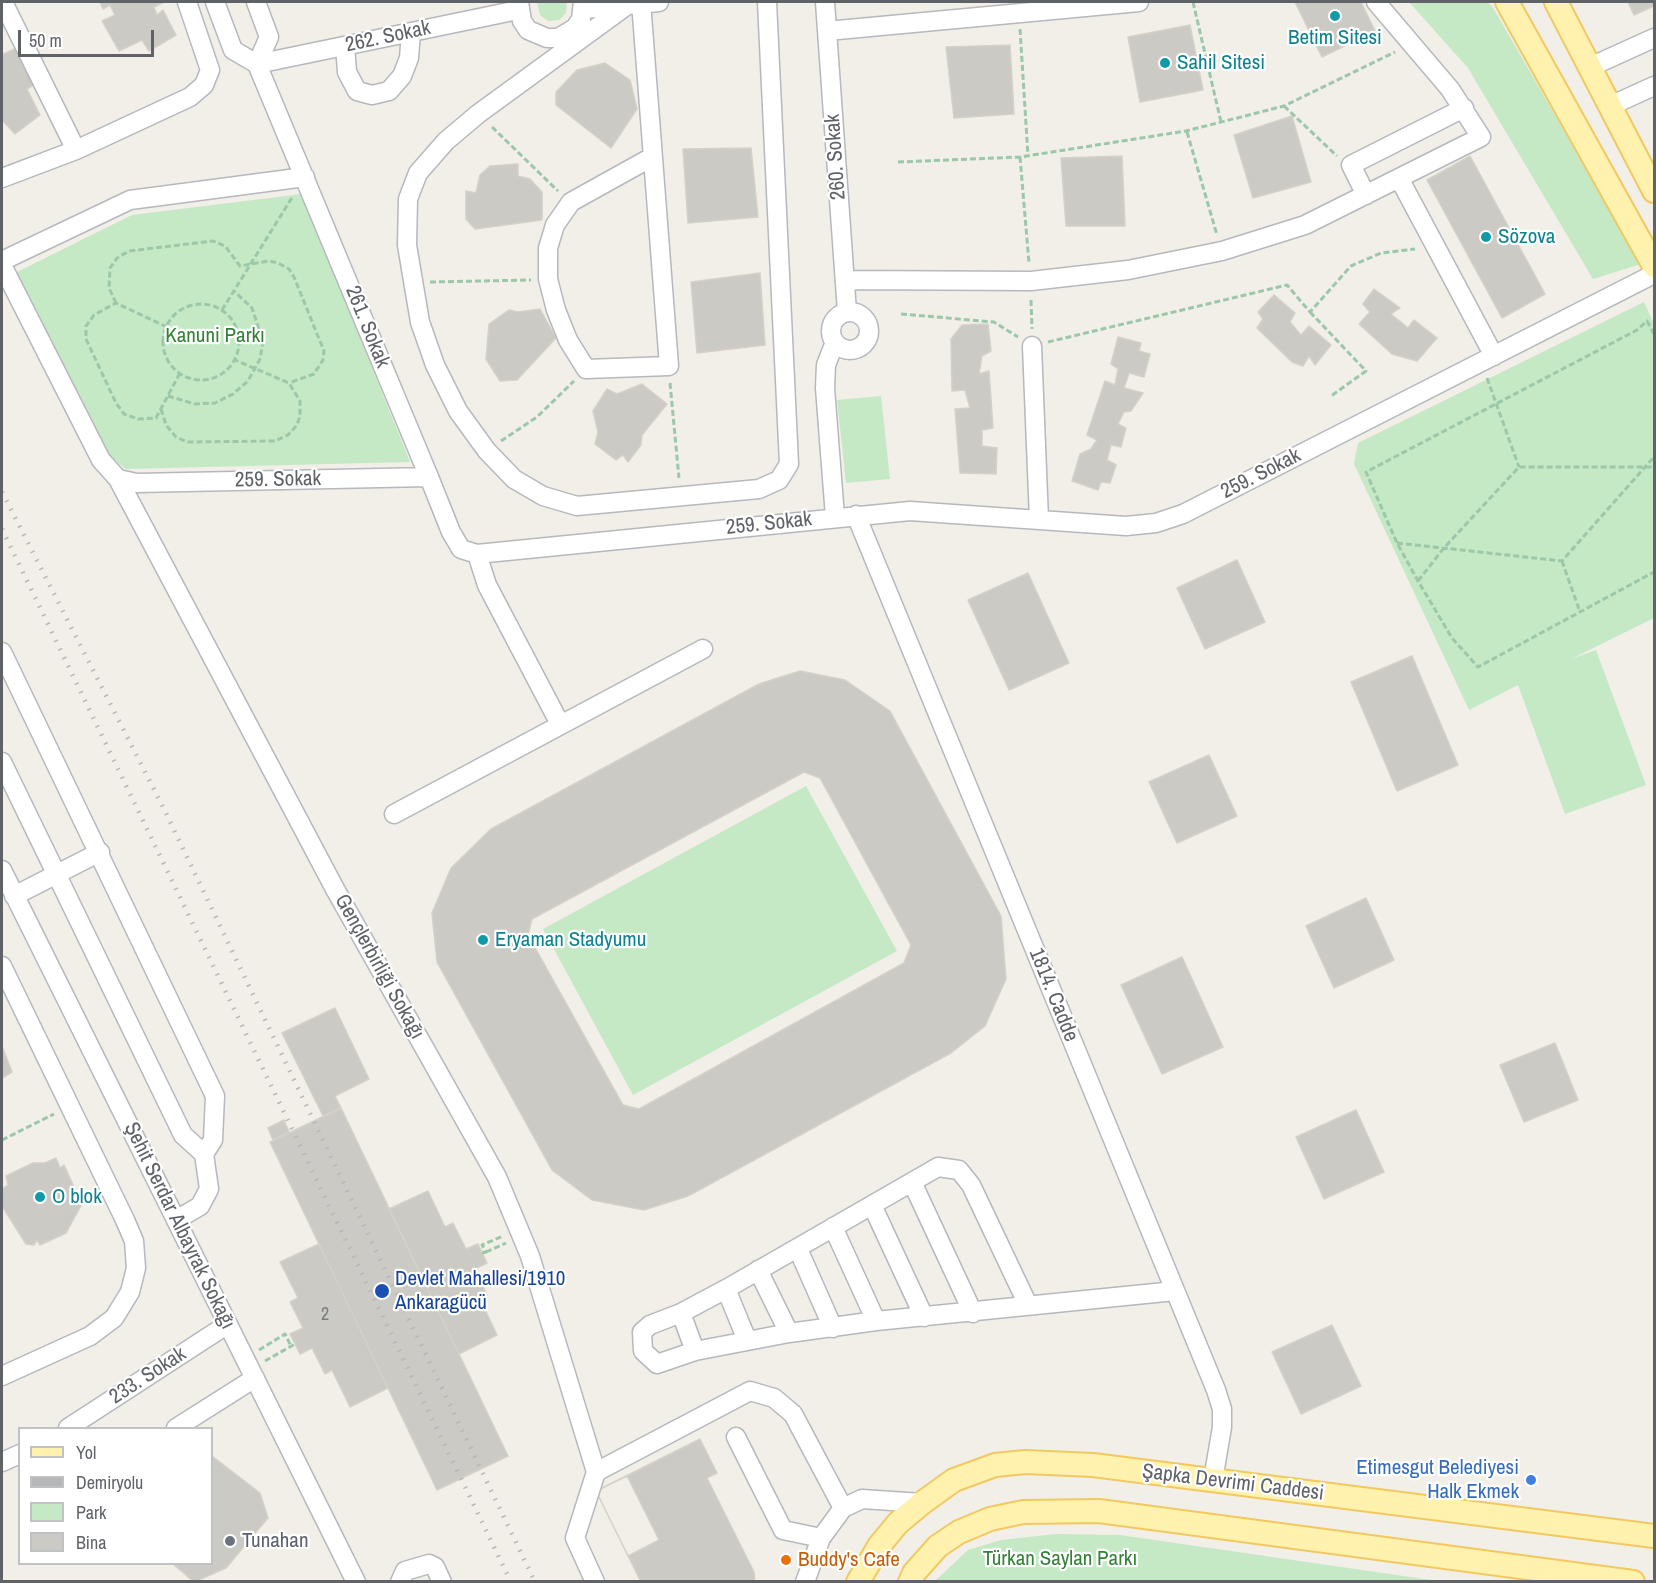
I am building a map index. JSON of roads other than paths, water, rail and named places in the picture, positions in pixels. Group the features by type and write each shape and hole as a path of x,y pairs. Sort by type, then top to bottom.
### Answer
{"main road":[{"path":"1507,2 1654,266"},
{"path":"1556,2 1654,191"},
{"name":"Şapka Devrimi Caddesi","path":"858,1581 879,1546 898,1523 954,1480 995,1465 1025,1462 1093,1466 1213,1480 1654,1536"},
{"path":"910,1581 914,1573 938,1546 959,1532 990,1519 1023,1512 1099,1511 1633,1581"}],"street":[{"path":"3,2 76,150"},
{"path":"2,178 76,150 190,97 204,85 210,70 187,2"},
{"path":"214,2 233,50 257,64 269,37 256,2"},
{"path":"642,3 478,114 446,141 418,173 408,200 407,245 420,322 435,365 458,411 487,451 514,479 543,496 577,507 759,489 779,480 789,464 767,2"},
{"name":"260. Sokak","path":"825,2 847,312"},
{"path":"827,32 1139,2"},
{"path":"845,280 1031,281 1128,270 1222,251 1305,225 1480,137 1464,108 1413,43 1376,2"},
{"path":"642,3 669,366 586,369 568,340 556,310 548,279 548,248 555,225 571,202 652,157"},
{"name":"262. Sokak","path":"257,64 411,32 518,6 528,30 547,38 558,38 575,28 584,5 642,3"},
{"path":"345,46 347,72 357,91 372,95 389,91 402,76 409,58 411,32"},
{"path":"1590,67 1654,38"},
{"name":"261. Sokak","path":"257,64 429,477"},
{"path":"1610,106 1654,86"},
{"path":"1366,195 1351,165 1464,108"},
{"path":"118,479 101,460 2,263 130,200 305,177"},
{"path":"1399,178 1442,259 1487,359"},
{"name":"259. Sokak","path":"477,554 910,511 1126,526 1156,523 1183,514 1654,274"},
{"path":"847,312 859,314 868,323 866,341 851,350 835,342 831,329 836,318 847,312"},
{"path":"835,342 826,365 825,388 835,517"},
{"path":"1032,346 1039,520"},
{"path":"429,477 451,532 461,549 477,554 487,585 560,724"},
{"name":"259. Sokak","path":"118,479 137,483 429,477"},
{"name":"Gençlerbirliği Sokağı","path":"118,479 335,889 496,1177 530,1256 596,1472"},
{"name":"1814. Cadde","path":"856,515 1222,1410 1222,1426 1213,1480"},
{"path":"394,814 703,649"},
{"path":"2,652 100,852 215,1096 213,1140 204,1154"},
{"path":"2,762 183,1135 204,1154 209,1189 200,1206 176,1220"},
{"path":"14,896 100,852"},
{"name":"Şehit Serdar Albayrak Sokağı","path":"2,870 356,1581"},
{"path":"2,966 134,1241 134,1276 130,1292 114,1318 90,1336 2,1376"},
{"path":"1028,1305 971,1185 959,1170 938,1167 726,1289 681,1313 650,1325 642,1332 643,1351 657,1364 695,1351 789,1333 876,1321 974,1313 1028,1305 1175,1291"},
{"path":"912,1182 974,1313"},
{"path":"872,1205 924,1317"},
{"path":"833,1227 876,1321"},
{"path":"798,1249 833,1328"},
{"path":"758,1270 789,1333"},
{"path":"726,1289 747,1340"},
{"path":"681,1313 695,1351"},
{"name":"233. Sokak","path":"70,1427 228,1324"},
{"path":"178,1427 255,1378"},
{"path":"595,1581 574,1538 596,1472 750,1391 774,1398 793,1414 843,1508"},
{"path":"736,1437 783,1530 821,1538"},
{"path":"2,1462 18,1455"},
{"path":"805,1581 821,1538 843,1508 862,1499 922,1503"},
{"path":"400,1581 405,1571 429,1564 435,1567 442,1581"}],"railway":[{"path":"2,492 163,807 535,1582"},
{"path":"2,529 511,1582"}],"place":[{"name":"Betim Sitesi","path":"1335,16"},
{"name":"Sahil Sitesi","path":"1165,63"},
{"name":"Sözova","path":"1486,237"},
{"name":"Eryaman Stadyumu","path":"483,940"},
{"name":"O blok","path":"40,1197"},
{"name":"Devlet Mahallesi/1910 Ankaragücü","path":"382,1291"},
{"name":"Etimesgut Belediyesi Halk Ekmek","path":"1531,1480"},
{"name":"Tunahan","path":"230,1541"},
{"name":"Buddy's Cafe","path":"786,1560"}],"park label":[{"name":"Kanuni Parkı","path":"215,336"},
{"name":"Türkan Saylan Parkı","path":"1060,1559"}]}
